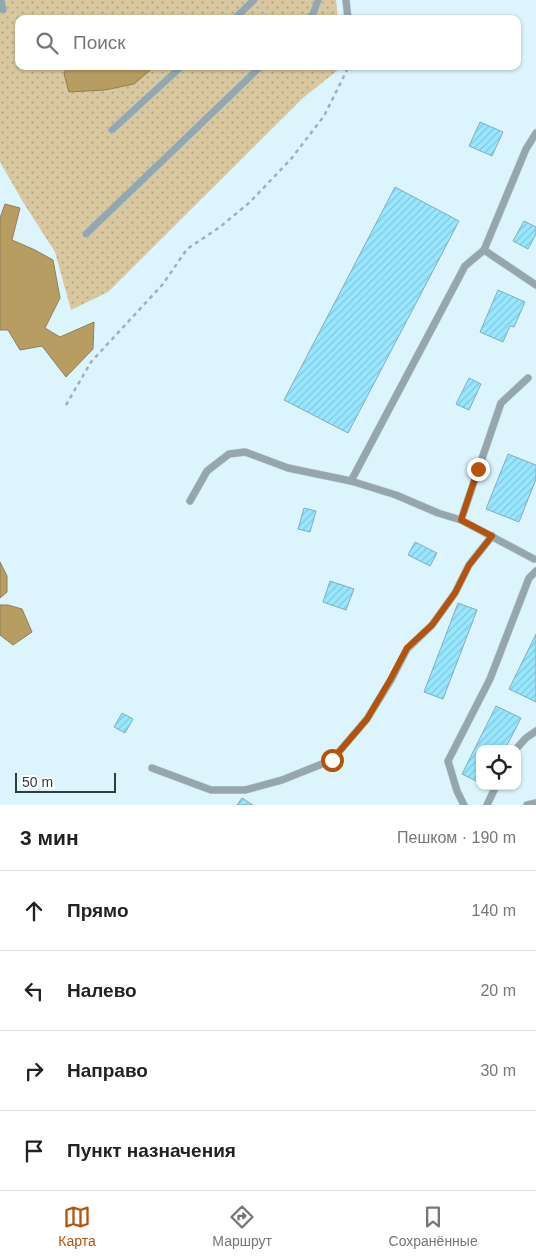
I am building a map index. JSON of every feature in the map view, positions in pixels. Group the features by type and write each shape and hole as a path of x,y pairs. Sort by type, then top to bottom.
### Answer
{"lane":[{"path":"1,0 3,10"},
{"path":"238,15 254,0"},
{"path":"312,15 318,0"},
{"path":"346,0 348,15"},
{"path":"112,130 178,70"},
{"path":"86,234 257,70"},
{"path":"351,481 465,266 484,250 526,149 536,133"},
{"path":"484,250 536,285"},
{"path":"461,520 502,403 528,378"},
{"path":"190,501 207,471 228,454 245,452 288,468 351,481 396,495 438,514 461,520 535,560"},
{"path":"152,768 212,790 245,790 282,780 332,760 367,719 407,648 432,625 455,593 469,565 492,536"},
{"path":"464,805 457,791 448,761 490,679 529,578 536,571"},
{"path":"520,745 536,731"},
{"path":"487,805 494,790"},
{"path":"527,805 536,803"}],"path":[{"path":"66,405 91,362 163,284 187,248 228,221 250,202 292,159 324,116 347,70"}],"shaded area":[{"path":"0,0 336,0 338,15 15,15 15,70 338,70 303,98 108,292 71,310 55,252 0,162"},
{"path":"66,70 150,70 134,84 105,90 69,92 64,74"},
{"path":"5,204 20,208 12,240 53,260 60,298 45,328 60,337 94,322 93,349 66,377 42,346 20,350 8,330 0,330 0,218"},
{"path":"0,562 7,576 7,592 0,598"},
{"path":"0,605 22,609 32,632 13,645 0,635"}],"building":[{"path":"480,122 503,132 492,156 469,146"},
{"path":"395,187 459,221 348,433 284,400"},
{"path":"524,221 536,227 536,234 528,249 513,241"},
{"path":"498,290 525,302 514,327 510,326 503,342 480,332"},
{"path":"469,378 481,384 469,410 456,404"},
{"path":"508,454 536,465 536,479 519,522 486,509"},
{"path":"304,508 316,511 310,532 298,529"},
{"path":"415,542 437,553 430,566 408,555"},
{"path":"330,581 354,589 346,610 323,602"},
{"path":"458,603 477,610 443,699 424,692"},
{"path":"536,634 536,702 509,689"},
{"path":"496,706 521,718 507,745 476,745"},
{"path":"122,713 133,719 125,733 114,727"},
{"path":"476,746 476,781 462,774"},
{"path":"242,798 253,805 237,805"}],"route":[{"path":"332,760 367,719 407,648 432,625 455,593 469,565 492,536 461,520 478,469"}]}
